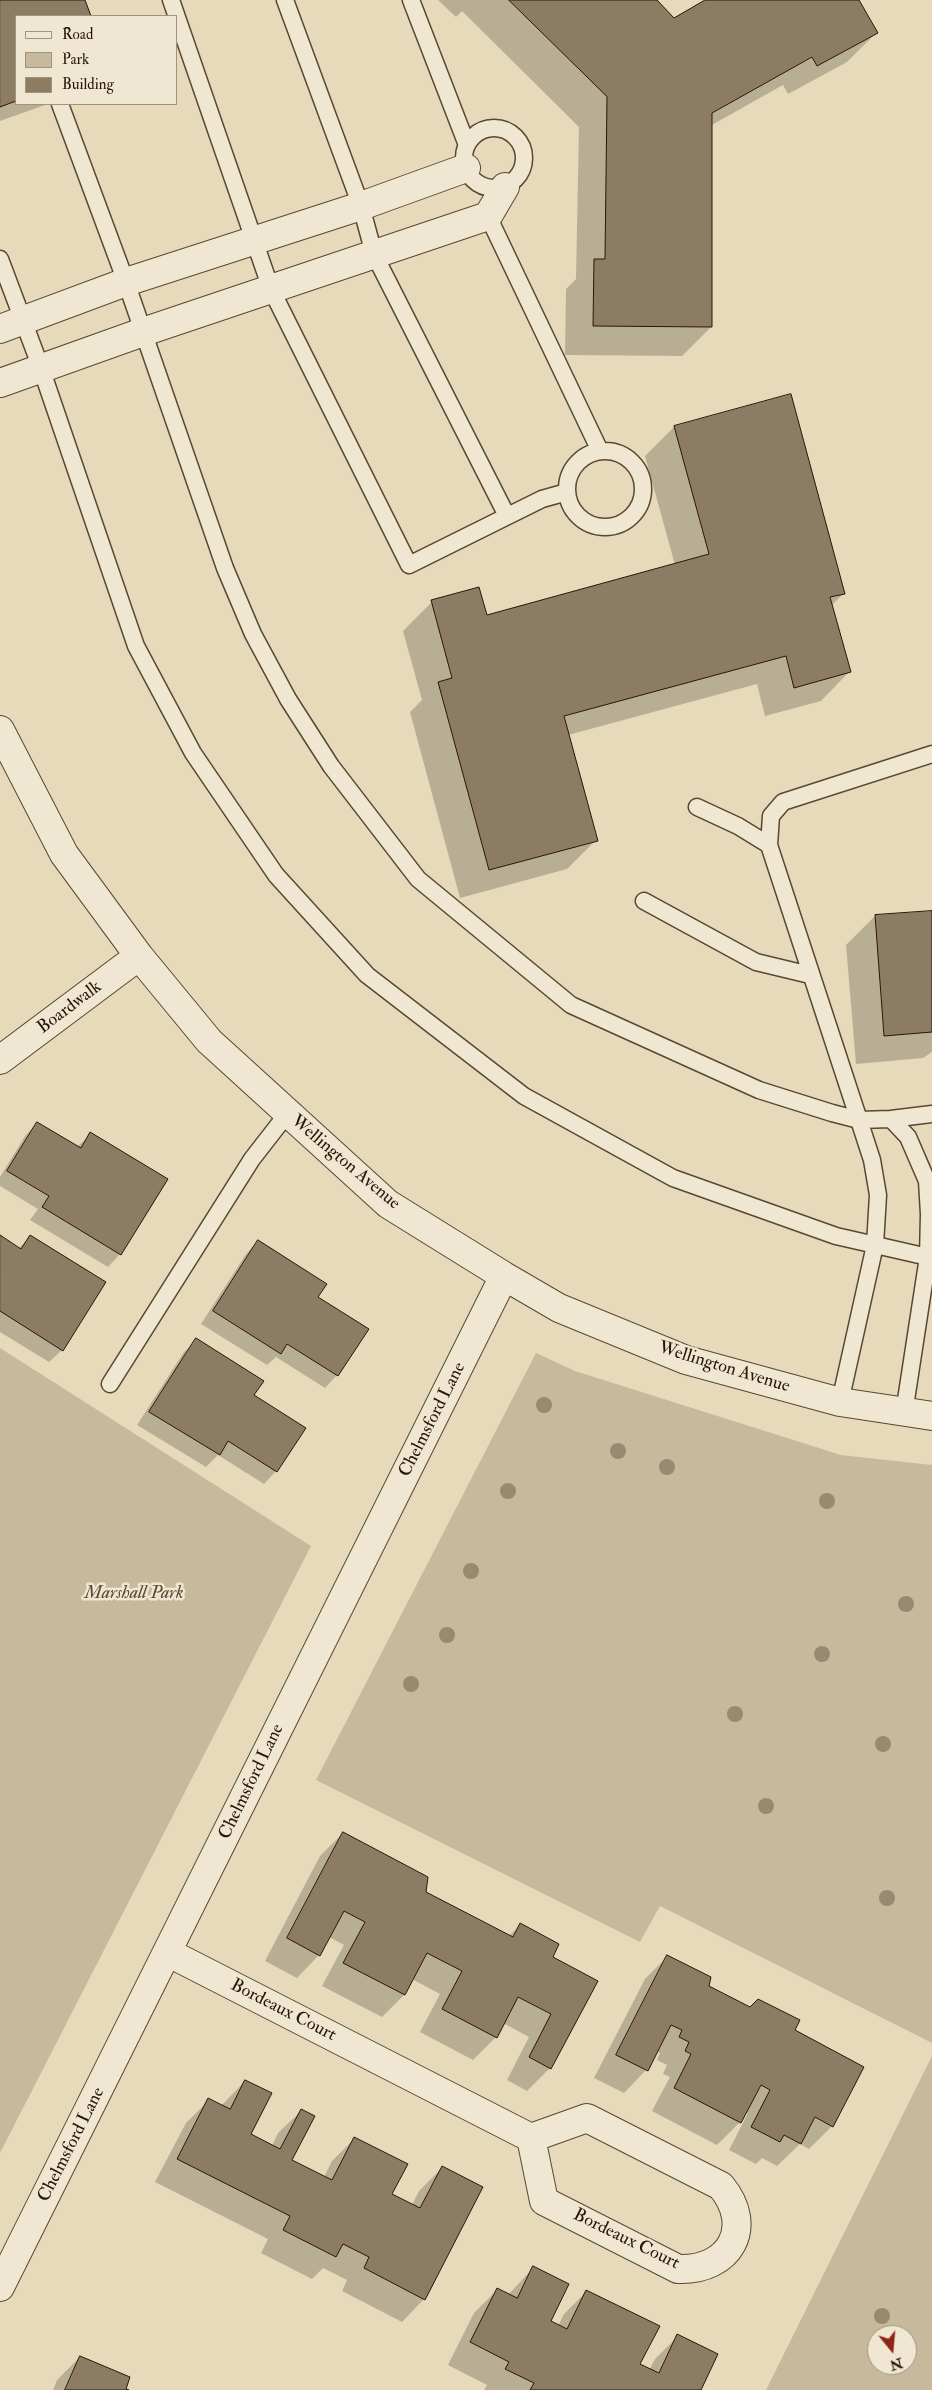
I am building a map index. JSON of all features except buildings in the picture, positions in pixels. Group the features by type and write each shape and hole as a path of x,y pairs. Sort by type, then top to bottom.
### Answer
{"street":[{"path":"11,325 126,282 361,206 466,157"},
{"path":"0,383 143,332 488,216 505,187"},
{"name":"Wellington Avenue","path":"0,730 64,854 140,956 209,1041 388,1204 559,1308 686,1360 840,1402 932,1416"},
{"name":"Boardwalk","path":"0,1060 140,956"},
{"name":"Chelmsford Lane","path":"0,2288 504,1276"},
{"name":"Bordeaux Court","path":"168,1952 531,2138 587,2118 721,2186 731,2198 736,2214 736,2230 731,2245 721,2257 708,2266 694,2270 678,2269 544,2201 531,2138"}],"lane":[{"path":"171,0 176,15"},
{"path":"285,0 361,206 374,254 507,516"},
{"path":"411,0 472,179 482,186 493,188 505,187 515,180 522,171 525,159 523,148 517,138 508,130 496,128 484,129 474,136 466,157"},
{"path":"178,20 271,289 409,565 542,499 567,492"},
{"path":"60,105 126,282 225,568 253,634 288,699 331,766 418,879 570,1005 758,1090 832,1114 859,1120 891,1119 932,1114"},
{"path":"488,216 600,451"},
{"path":"0,259 11,325 41,368 136,646 193,753 276,875 366,975 524,1096 673,1178 836,1236 928,1257"},
{"path":"600,451 613,451 625,456 638,470 643,489 640,501 634,512 625,521 613,526 600,526 587,522 577,515 570,504 567,492 572,469 579,460 600,451"},
{"path":"840,1402 875,1244 878,1195 872,1160 769,845 770,816 783,802 932,754"},
{"path":"697,807 738,826 769,845"},
{"path":"644,901 756,962 810,975"},
{"path":"110,1384 252,1159 287,1114"},
{"path":"891,1119 908,1137 927,1182 931,1213 928,1257 904,1413"}],"green space":[{"name":"Marshall Park","path":"0,1348 311,1546 0,2153"},
{"path":"536,1353 575,1371 841,1455 932,1465 932,2043 660,1906 640,1942 316,1780"},
{"path":"932,2056 932,2390 766,2390"}]}
